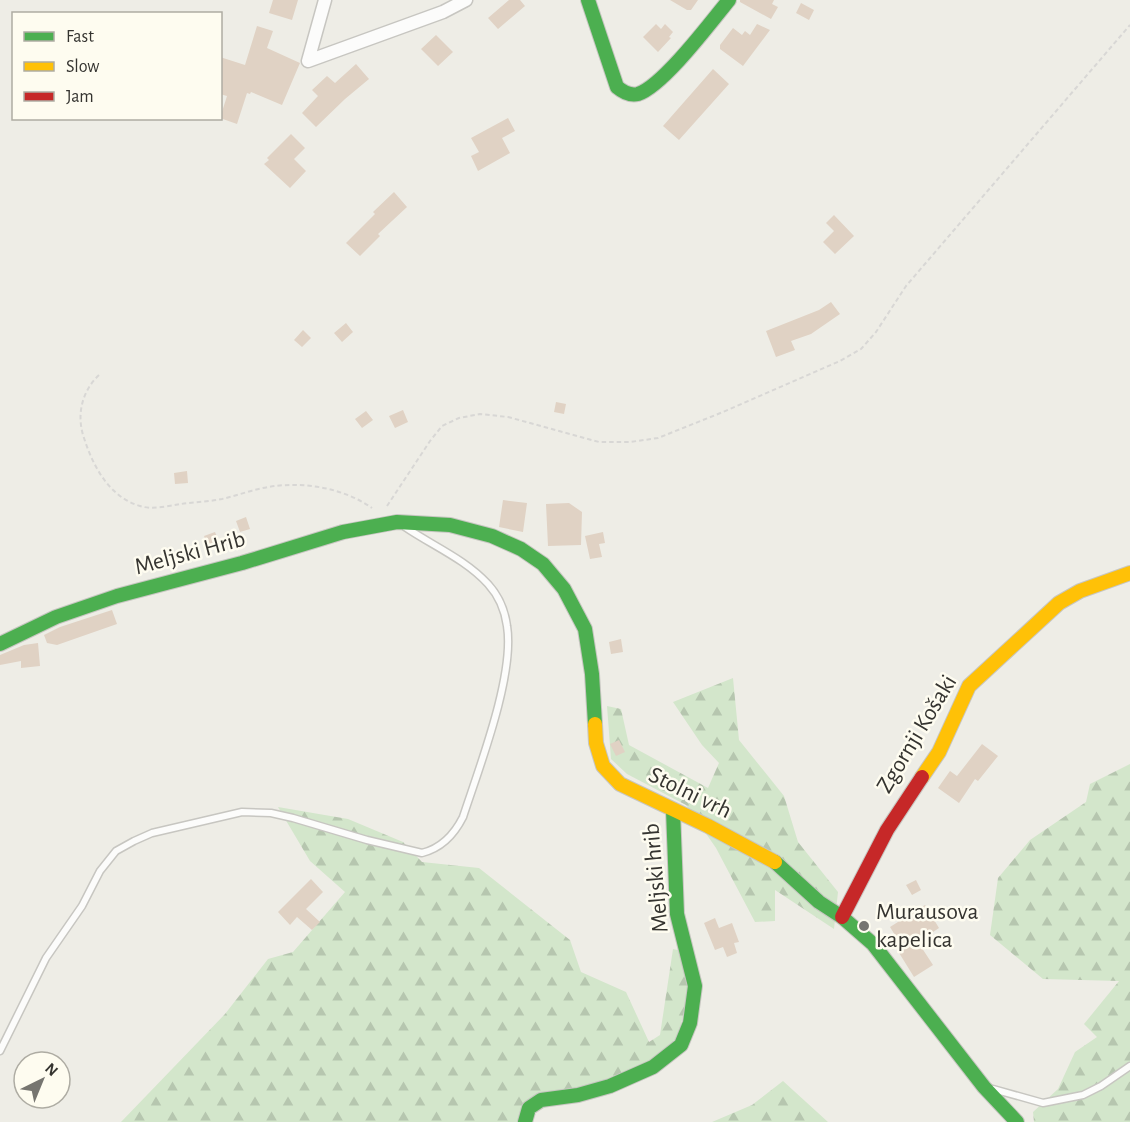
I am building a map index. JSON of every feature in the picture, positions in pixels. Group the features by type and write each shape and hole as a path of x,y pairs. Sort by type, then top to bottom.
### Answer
{"street":[{"path":"325,0 308,61 443,12 466,0"},
{"path":"588,0 617,87 625,93 637,94 649,89 729,0"},
{"name":"Meljski Hrib","path":"0,644 56,617 117,596 242,563 343,532 397,522"},
{"name":"Stolni vrh","path":"397,522 450,525 492,536 521,549 543,564 564,589 585,629 592,674 596,743 603,766 620,784 772,860 819,902 842,917 873,944 984,1087 1017,1122"},
{"name":"Zgornji Košaki","path":"842,917 892,822 939,752 969,686 1059,603 1080,591 1130,573"},
{"name":"Meljski hrib","path":"525,1122 530,1108 542,1100 578,1095 610,1086 653,1067 681,1045 690,1023 695,986 677,914 673,810"}],"lane":[{"path":"0,1051 46,958 82,906 100,871 116,851 134,841 152,833 242,812 270,813 293,818 367,840 423,853 431,851 446,841 457,829 463,817 501,692 507,652 507,625 500,602 489,585 454,556 397,522"},
{"path":"984,1087 1043,1102 1083,1095 1130,1066"}],"path":[{"path":"387,507 442,426 459,418 480,414 508,417 599,442 630,442 658,438 776,389 861,350 876,332 906,286 1130,25"},
{"path":"99,375 84,394 80,410 83,436 102,478 116,494 127,501 142,507 165,506 219,500 275,486 313,486 352,497 375,511"}],"green space":[{"path":"733,678 739,740 784,796 798,842 838,892 834,929 775,890 775,921 755,922 716,848 686,805 627,774 611,759 607,706 621,709 629,745 708,788 719,763 702,745 673,702"},
{"path":"1130,764 1130,1122 1034,1122 1033,1112 1058,1089 1075,1052 1097,1037 1084,1024 1119,981 1043,979 990,935 998,878 1030,840 1086,802 1090,784"},
{"path":"278,807 348,819 403,842 422,862 479,868 570,940 581,972 626,992 649,1042 660,1035 673,949 682,951 691,984 677,1040 650,1063 576,1090 519,1122 121,1122 225,1014 268,959 293,952 345,892 310,861"},
{"path":"783,1081 828,1122 712,1122 752,1105"}],"building":[{"path":"273,0 298,0 292,20 269,13"},
{"path":"509,0 520,0 525,6 498,29 488,18"},
{"path":"670,0 698,0 691,10 687,10"},
{"path":"740,0 774,0 772,4 778,7 771,19"},
{"path":"801,3 814,10 809,20 796,13"},
{"path":"656,24 661,29 665,24 673,32 669,37 671,38 658,52 643,37"},
{"path":"757,24 770,30 743,66 720,49 720,45 733,28 742,35 745,31 750,35"},
{"path":"257,26 273,31 267,48 300,63 282,105 251,92 247,93 237,124 222,119 227,96 222,95 222,58 245,65"},
{"path":"436,35 453,52 438,66 421,49"},
{"path":"356,64 369,79 316,127 302,113 318,96 312,90 327,76 335,83"},
{"path":"713,69 729,84 679,140 663,126"},
{"path":"508,118 515,131 502,138 510,153 478,171 471,156 479,152 471,138"},
{"path":"291,134 305,148 294,159 306,171 290,188 264,164"},
{"path":"394,192 407,207 378,234 380,236 360,256 346,243"},
{"path":"834,215 854,236 835,254 823,242 834,231 826,223"},
{"path":"831,302 840,314 811,334 791,341 795,350 776,357 766,331 819,310"},
{"path":"346,323 353,332 342,342 334,333"},
{"path":"303,330 311,338 302,347 294,340"},
{"path":"556,402 566,404 564,414 554,412"},
{"path":"403,410 408,422 395,428 389,416"},
{"path":"366,411 373,420 362,428 355,419"},
{"path":"187,471 188,483 175,484 174,473"},
{"path":"503,500 527,503 523,532 499,527"},
{"path":"569,503 582,512 581,545 548,546 546,504"},
{"path":"246,517 250,529 240,532 236,521"},
{"path":"215,532 219,542 208,546 204,536"},
{"path":"603,532 605,543 599,544 602,557 590,559 585,536"},
{"path":"112,610 117,624 57,645 47,643 44,635 60,627"},
{"path":"621,639 623,652 611,654 609,642"},
{"path":"38,643 40,666 21,668 21,661 0,665 0,655 24,645"},
{"path":"619,740 625,752 616,756 610,744"},
{"path":"982,744 998,756 978,781 975,779 959,803 938,788 950,771 957,776"},
{"path":"311,879 323,892 306,909 320,922 312,930 297,917 290,925 278,912"},
{"path":"916,880 921,890 912,895 906,885"},
{"path":"925,905 939,928 918,942 933,965 914,977 896,948 901,945 890,927"},
{"path":"715,918 719,928 732,923 739,942 734,943 737,953 727,957 723,947 715,950 704,923"}],"traffic: fast":[{"path":"588,0 617,87 627,93 635,94 648,89 673,67 729,0"},
{"path":"0,644 56,617 117,596 242,563 343,532 397,522 450,525 492,536 521,549 543,564 564,589 585,629 592,674 595,724"},
{"path":"525,1122 529,1108 541,1100 578,1095 610,1086 653,1067 681,1045 690,1023 695,986 677,914 673,810"},
{"path":"775,862 819,902 842,917 873,944 984,1087 1017,1122"}],"traffic: slow":[{"path":"922,777 939,752 969,686 1059,603 1080,591 1130,573"},
{"path":"595,724 596,743 603,766 620,784 708,826 775,862"}],"traffic: jam":[{"path":"842,917 887,830 922,777"}],"place":[{"name":"Murausova kapelica","path":"864,926"}]}
